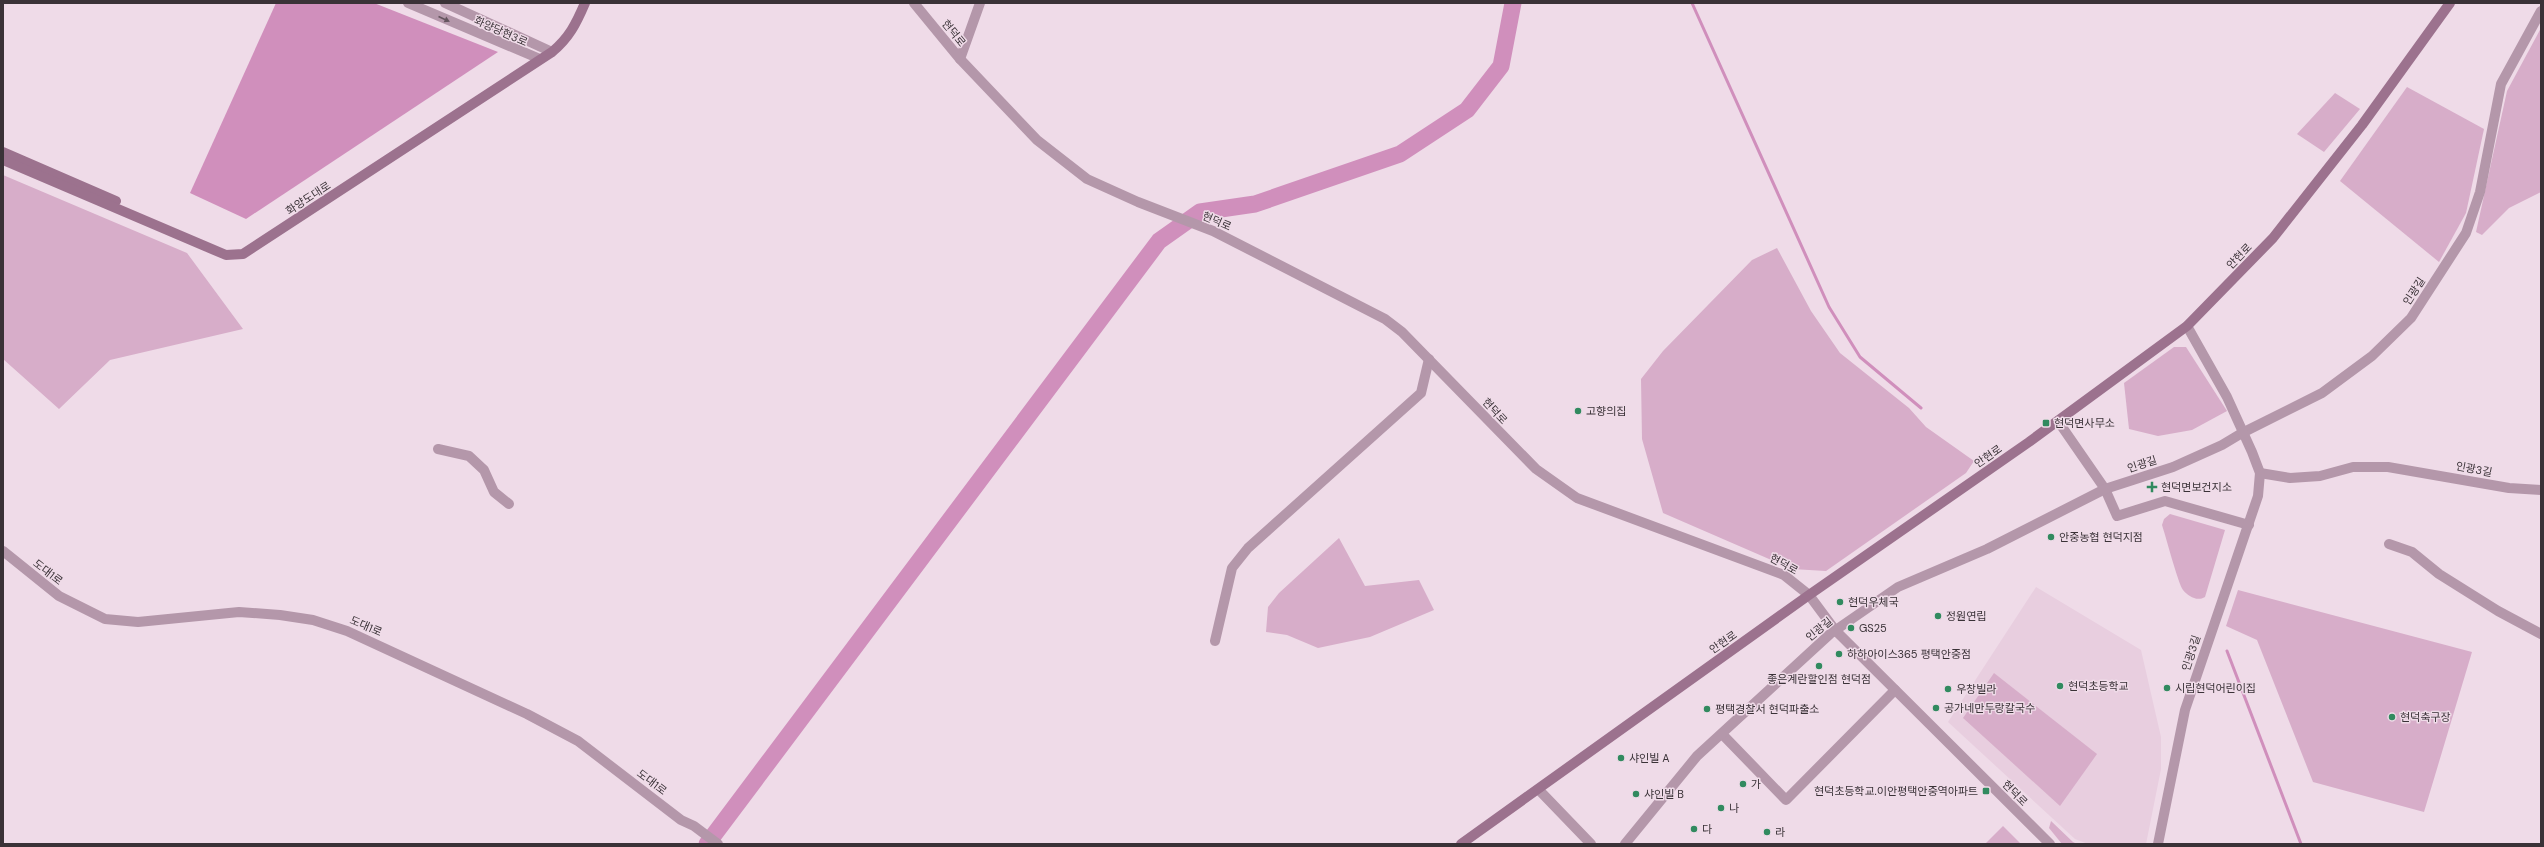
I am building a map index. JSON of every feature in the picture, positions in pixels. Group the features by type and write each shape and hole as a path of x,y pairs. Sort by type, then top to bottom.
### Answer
{"main road":[{"name":"화양도대로","path":"549,51 563,34 578,3"},
{"name":"화양도대로","path":"3,160 226,255 235,256 252,250 566,41 574,29 585,3"},
{"name":"안현로","path":"1461,844 1809,595 2058,421 2187,326 2273,238 2362,125 2450,3"},
{"name":"화양도대로","path":"3,152 236,252 537,59"}],"street":[{"name":"화양당현3로","path":"408,3 537,59"},
{"name":"화양당현3로","path":"445,3 549,51"},
{"name":"현덕로","path":"914,3 960,59 1037,140 1072,168 1110,190 1213,231 1365,308 1402,332 1536,469 1577,498 1659,530 1764,566 1784,575 1809,595 1836,630 2050,844"},
{"path":"960,59 980,3"},
{"name":"인광길","path":"1625,844 1697,756 1836,630 1898,587 1987,549 2105,489 2173,467 2222,445 2242,433 2322,393 2372,356 2411,318 2466,233 2480,192 2501,84 2541,12"},
{"name":"인광3길","path":"2158,844 2185,710 2258,496 2260,474 2227,396 2187,326"},
{"path":"1215,641 1232,568 1248,548 1421,393 1429,359"},
{"path":"2058,421 2105,489 2117,516 2165,501 2249,524"},
{"path":"438,449 469,456 484,470 494,492 509,504"},
{"name":"인광3길","path":"2260,474 2290,478 2320,476 2353,467 2388,467 2509,488 2541,490"},
{"path":"2389,544 2412,552 2452,582 2541,634"},
{"name":"도대1로","path":"3,551 59,596 105,619 138,622 239,612 280,615 313,620 347,631 526,714 578,741 681,820 694,826 718,844"},
{"path":"1722,734 1786,800 1895,690"},
{"path":"1538,790 1591,844"}],"shaded area":[{"path":"276,3 374,3 498,52 246,219 190,193"},
{"path":"2541,28 2541,192 2509,208 2482,235 2476,232 2507,91"},
{"path":"2407,87 2484,129 2466,213 2439,262 2340,181"},
{"path":"2335,93 2360,109 2324,152 2297,134"},
{"path":"3,175 187,253 243,329 110,360 59,409 3,359"},
{"path":"1777,248 1811,311 1840,353 1909,408 1926,427 1974,461 1966,473 1826,571 1792,569 1663,513 1642,439 1641,379 1663,351 1752,260"},
{"path":"2174,347 2186,347 2227,411 2192,430 2158,436 2129,429 2124,383"},
{"path":"2170,514 2225,530 2205,597 2196,599 2187,594 2181,586 2162,525 2164,519"},
{"path":"1339,538 1365,586 1419,580 1434,610 1370,637 1318,648 1287,635 1266,632 1268,607 1279,593"},
{"name":"현덕초등학교","path":"2036,587 2141,650 2161,737 2161,769 2146,844 2088,844 2075,839 1948,722"},
{"path":"2238,590 2472,652 2424,812 2313,782 2257,640 2226,626"},
{"path":"1994,673 2097,754 2060,806 1963,718"},
{"path":"2051,821 2077,844 2062,844 2049,828"},
{"path":"2003,826 2021,844 1985,844"}],"waterway":[{"path":"707,844 1159,241 1200,212 1255,204 1400,154 1467,110 1501,66 1513,3"},
{"path":"1692,3 1829,307 1860,357 1921,408"},
{"path":"2227,651 2301,844"}],"place":[{"name":"고향의집","path":"1578,411"},
{"name":"현덕면사무소","path":"2046,423"},
{"name":"현덕면보건지소","path":"2152,487"},
{"name":"안중농협 현덕지점","path":"2051,537"},
{"name":"현덕우체국","path":"1840,602"},
{"name":"정원연립","path":"1938,616"},
{"name":"GS25","path":"1851,628"},
{"name":"하하아이스365 평택안중점","path":"1839,654"},
{"name":"좋은계란할인점 현덕점","path":"1819,666"},
{"name":"현덕초등학교","path":"2060,686"},
{"name":"시립현덕어린이집","path":"2167,688"},
{"name":"우창빌라","path":"1948,689"},
{"name":"공가네만두랑칼국수","path":"1936,708"},
{"name":"평택경찰서 현덕파출소","path":"1707,709"},
{"name":"현덕축구장","path":"2392,717"},
{"name":"샤인빌 A","path":"1621,758"},
{"name":"가","path":"1743,784"},
{"name":"현덕초등학교.이안평택안중역아파트","path":"1986,791"},
{"name":"샤인빌 B","path":"1636,794"},
{"name":"나","path":"1721,808"},
{"name":"다","path":"1694,829"},
{"name":"라","path":"1767,832"}]}
